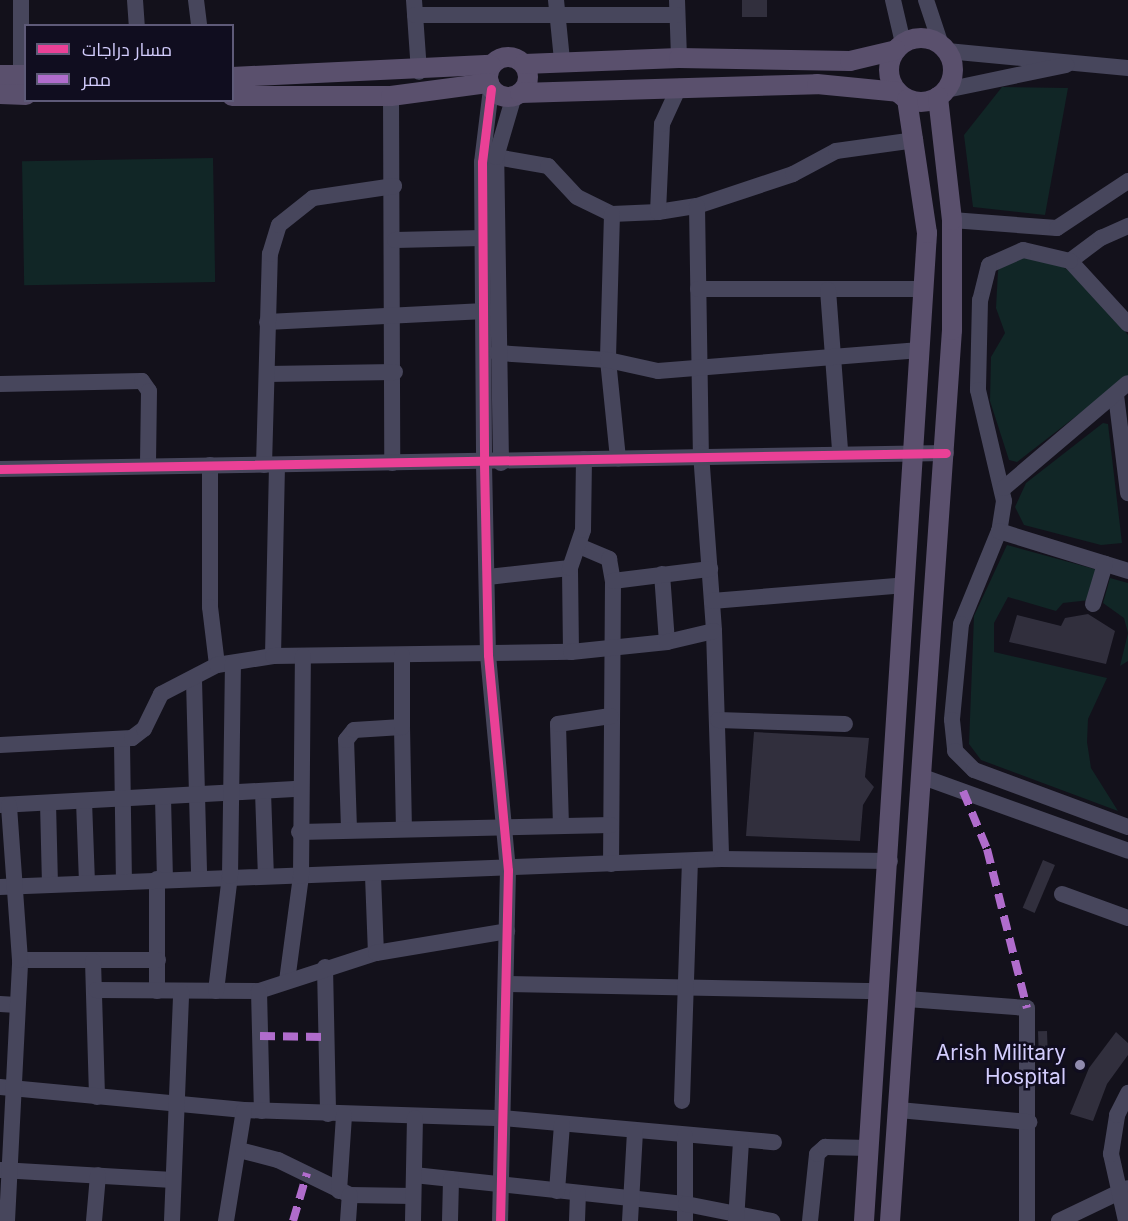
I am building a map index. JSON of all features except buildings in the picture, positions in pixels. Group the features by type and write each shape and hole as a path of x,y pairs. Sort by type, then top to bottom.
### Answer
{"main road":[{"path":"234,96 391,96 490,79 507,57 524,64 562,60 679,58 850,61 923,38 944,48 953,69 942,94 952,220 946,453 890,1221"},
{"path":"864,1221 890,861 912,452 927,233 915,140 902,95 890,76 899,47"},
{"path":"517,94 528,76 524,64"},
{"path":"234,77 419,72 490,79 517,94 679,87 857,85 902,95 942,94"},
{"path":"0,75 23,75"},
{"path":"0,94 24,95"},
{"path":"875,1079 902,1081"}],"street":[{"path":"21,0 23,75"},
{"path":"135,0 137,24"},
{"path":"196,0 199,24"},
{"path":"893,0 899,47"},
{"path":"926,0 944,48 1066,65 1128,68"},
{"path":"556,6 562,60"},
{"path":"419,72 415,8 677,7 679,58"},
{"path":"942,94 1066,65"},
{"path":"490,79 482,162 488,655 508,870 500,1221"},
{"path":"657,212 662,124 679,87"},
{"path":"501,463 497,353 496,156 517,94"},
{"path":"391,96 395,240 392,463"},
{"path":"496,156 548,166 577,197 612,214 657,212 697,206 793,174 836,151 915,140"},
{"path":"952,220 1057,228 1128,181"},
{"path":"273,656 267,374 270,254 279,225 288,214 314,198 393,186"},
{"path":"697,206 701,453 714,631 721,859"},
{"path":"612,214 608,360 618,458"},
{"path":"1070,261 1101,238 1128,226"},
{"path":"395,240 482,238"},
{"path":"1128,324 1070,261 1038,251 1013,251 989,265 984,280 978,390 1004,488 999,531 961,624 955,751 974,770 1128,827"},
{"path":"698,289 924,289"},
{"path":"828,290 835,356 840,451"},
{"path":"267,322 485,311"},
{"path":"497,353 608,360 658,371 920,350"},
{"path":"267,374 395,372"},
{"path":"0,384 142,381 149,391 148,465"},
{"path":"1004,488 1122,389"},
{"path":"1122,389 1128,494"},
{"path":"0,469 148,465 484,464 701,453 840,451 946,453"},
{"path":"571,652 570,568 579,546 584,459"},
{"path":"210,465 210,607 225,664 232,794 230,876 216,991"},
{"path":"999,531 1128,571"},
{"path":"579,546 609,559 613,581 610,716 611,864"},
{"path":"1093,604 1105,564"},
{"path":"488,577 570,568"},
{"path":"613,581 710,569"},
{"path":"662,574 668,642"},
{"path":"712,601 905,585"},
{"path":"0,745 122,742 144,729 162,694 225,664 273,656 488,655 571,652 668,642 714,631"},
{"path":"402,655 404,827"},
{"path":"287,981 301,876 299,789 303,656"},
{"path":"194,680 199,876"},
{"path":"561,826 558,724 610,716"},
{"path":"718,720 845,724"},
{"path":"349,829 347,735 354,730 402,727"},
{"path":"122,742 124,881"},
{"path":"923,777 1128,851"},
{"path":"7,1221 8,1088 20,960 8,886 4,805 299,789"},
{"path":"263,792 266,876"},
{"path":"157,991 163,798"},
{"path":"84,801 87,883"},
{"path":"48,803 50,884"},
{"path":"299,832 404,827 505,828 611,825"},
{"path":"8,886 199,876 373,876 721,859 890,861"},
{"path":"682,1101 684,986 690,861"},
{"path":"373,876 376,953"},
{"path":"1062,894 1128,918"},
{"path":"96,990 259,991 325,967 376,953 507,931"},
{"path":"20,960 158,960"},
{"path":"93,961 96,990 97,1097"},
{"path":"325,967 336,1115 348,1221"},
{"path":"506,984 880,991"},
{"path":"259,991 262,1111"},
{"path":"172,1221 181,992"},
{"path":"907,999 1027,1008 1029,1122 1027,1221"},
{"path":"0,1004 17,1005"},
{"path":"8,1088 244,1110 415,1118 502,1118 635,1132 774,1142"},
{"path":"1126,1221 1113,1133 1128,1093"},
{"path":"226,1221 244,1110"},
{"path":"899,1110 1029,1122"},
{"path":"413,1221 415,1118"},
{"path":"556,1191 562,1124"},
{"path":"630,1221 635,1132"},
{"path":"685,1136 685,1221"},
{"path":"736,1217 741,1141"},
{"path":"810,1221 817,1154 825,1147 869,1148"},
{"path":"239,1150 285,1163 345,1193 413,1196"},
{"path":"6,1170 173,1180"},
{"path":"94,1221 98,1175"},
{"path":"414,1175 501,1182 556,1191 686,1204 736,1217 772,1221"},
{"path":"450,1221 451,1179"},
{"path":"1059,1221 1122,1191"},
{"path":"577,1221 578,1193"}],"green space":[{"path":"1002,87 1068,88 1045,215 973,207 964,135"},
{"path":"213,158 215,282 24,285 22,161"},
{"path":"1023,256 1054,262 1086,280 1128,335 1128,376 1017,462 1009,460 990,401 991,357 1005,333 996,308 998,271 1002,262"},
{"path":"1103,423 1108,424 1122,543 1101,545 1024,525 1015,507 1026,483"},
{"path":"1007,545 1098,570 1090,600 1063,603 1056,611 1008,597 994,623 994,652 1107,678 1088,719 1087,742 1091,768 1118,811 981,760 969,744 974,616"},
{"path":"1110,578 1128,583 1128,633 1124,618 1103,603"},
{"path":"1128,633 1128,661 1120,666"}],"marked path":[{"path":"963,791 987,849 1027,1008"},
{"path":"260,1036 325,1037"},
{"path":"293,1221 307,1173"}],"cycle path":[{"path":"491,89 482,162 488,655 508,870 500,1221"},
{"path":"0,469 946,453"}],"place":[{"name":"Arish Military Hospital","path":"1080,1065"}]}
